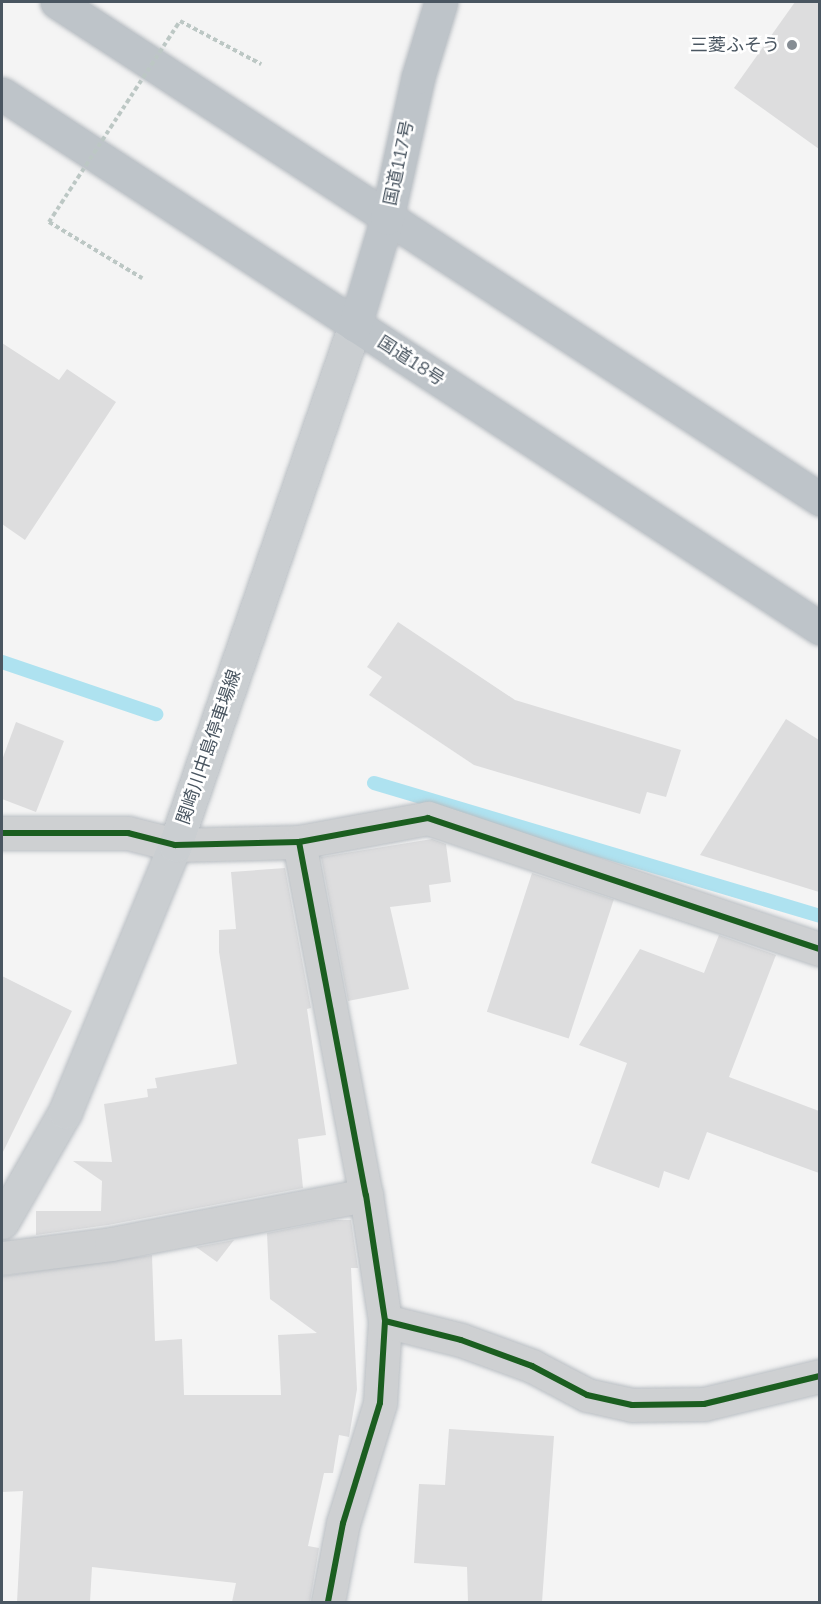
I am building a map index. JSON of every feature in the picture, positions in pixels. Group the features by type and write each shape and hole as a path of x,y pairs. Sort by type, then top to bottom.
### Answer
{"highway":[{"path":"57,2 819,500"},
{"name":"国道117号","path":"355,324 387,218 418,77 441,2"},
{"name":"国道18号","path":"2,94 819,628"}],"main road":[{"name":"関崎川中島停車場線","path":"2,1222 65,1112 175,845 355,324"}],"street":[{"path":"2,833 128,833 175,845 298,842 428,818 819,950"},
{"path":"298,842 366,1195 385,1321 380,1403 343,1523 328,1602"},
{"path":"2,1258 111,1244 366,1195"},
{"path":"385,1321 461,1340 532,1366 587,1395 632,1405 704,1404 819,1376"}],"path":[{"path":"142,278 49,222 180,21 261,64"}],"building":[{"name":"三菱ふそう","path":"795,2 819,2 819,149 734,88"},
{"path":"2,343 59,380 67,369 116,402 25,540 2,524"},
{"path":"398,622 515,700 681,750 666,797 647,792 640,814 474,765 369,695 382,677 367,667"},
{"path":"786,719 819,740 819,892 700,855"},
{"path":"16,722 64,741 36,812 2,799 2,760"},
{"path":"432,839 446,844 451,882 429,885 431,902 390,907 409,989 348,1001 321,857"},
{"path":"285,868 311,1008 307,1009 326,1135 298,1139 303,1188 108,1225 36,1235 36,1211 101,1211 102,1181 73,1161 112,1162 104,1104 148,1097 147,1089 157,1088 155,1078 237,1064 219,952 219,930 236,929 231,872"},
{"path":"532,873 614,900 569,1038 487,1012"},
{"path":"719,935 776,955 729,1077 819,1111 819,1173 707,1132 689,1180 664,1171 659,1188 591,1163 627,1063 579,1045 640,949 704,973"},
{"path":"2,976 72,1011 2,1154"},
{"path":"333,1220 351,1220 358,1268 351,1268 357,1389 349,1437 339,1435 333,1473 324,1473 308,1546 319,1548 310,1602 232,1602 236,1583 92,1567 90,1602 17,1602 23,1491 2,1492 2,1276 152,1255 155,1341 182,1339 184,1395 281,1395 278,1335 317,1333 270,1299 267,1233"},
{"path":"234,1240 217,1262 196,1247"},
{"path":"449,1429 554,1436 542,1602 468,1602 467,1567 414,1563 419,1484 445,1485"}],"waterway":[{"path":"2,662 156,714"},
{"path":"374,783 820,916"}],"cycle path":[{"path":"2,833 128,833 175,845 299,842 428,818 820,949"},
{"path":"299,842 366,1195 385,1321 380,1403 343,1523 328,1602"},
{"path":"385,1321 461,1340 532,1366 587,1395 632,1405 704,1404 820,1376"}],"place":[{"name":"三菱ふそう","path":"792,45"}]}
